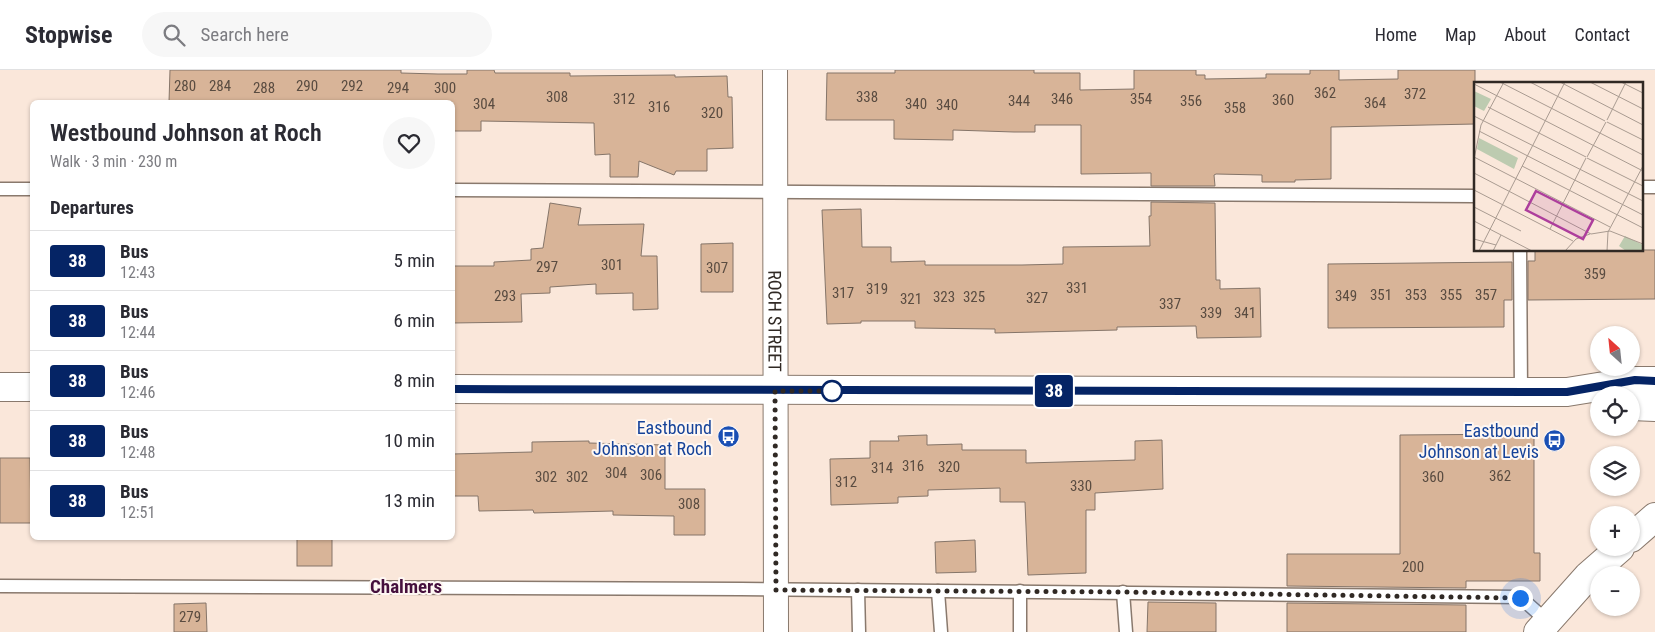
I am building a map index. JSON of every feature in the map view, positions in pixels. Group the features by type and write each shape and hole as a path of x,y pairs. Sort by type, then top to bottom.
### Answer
{"main road":[{"path":"455,389 1567,392 1635,380 1655,381"},
{"path":"0,387 30,388"},
{"path":"1567,392 1590,397"},
{"path":"1640,406 1655,407"},
{"path":"1640,530 1655,517"},
{"path":"1542,626 1588,576 1611,556"}],"street":[{"name":"ROCH STREET","path":"775,70 776,632"}],"lane":[{"path":"1642,187 1655,187"},
{"path":"0,188 30,189"},
{"path":"455,190 1474,196"},
{"path":"1520,251 1521,392"},
{"path":"0,586 1020,591 1520,598 1542,626"},
{"path":"858,590 860,632"},
{"path":"938,591 941,632"},
{"path":"1020,591 1020,632"},
{"path":"1123,592 1126,632"}],"building":[{"path":"170,70 401,70 401,73 467,74 467,70 494,70 495,73 570,73 570,76 727,76 728,97 732,97 733,148 707,149 707,171 676,171 674,175 639,161 638,177 610,177 610,154 595,155 594,123 481,121 481,131 455,131 455,100 169,100"},
{"path":"895,70 1034,70 1034,73 1080,73 1080,90 1134,89 1134,70 1196,70 1196,75 1205,75 1205,79 1266,78 1266,74 1310,74 1310,70 1339,70 1339,80 1398,79 1398,70 1475,70 1474,124 1331,127 1331,179 1262,182 1262,175 1216,174 1214,175 1215,186 1151,186 1151,173 1081,174 1081,125 1035,125 1035,132 953,130 953,140 894,139 894,120 826,120 827,73 895,73"},
{"path":"1151,202 1215,203 1216,280 1220,280 1220,289 1260,288 1261,337 1197,338 1196,326 1117,327 1117,330 995,333 995,329 915,328 915,321 861,321 861,323 827,324 822,210 861,209 862,247 891,247 891,262 925,261 925,265 1022,265 1063,264 1063,247 1150,246 1149,216 1151,216"},
{"path":"550,203 581,208 578,225 644,224 641,256 657,256 658,309 633,310 633,293 596,294 596,284 550,287 550,293 521,294 522,322 455,323 455,266 494,266 494,262 531,260 531,249 543,248"},
{"path":"733,243 733,292 701,292 701,244"},
{"path":"1655,250 1655,299 1528,300 1528,261 1535,261 1535,251"},
{"path":"1512,262 1512,300 1504,300 1504,327 1328,328 1328,264"},
{"path":"1534,434 1534,553 1540,553 1540,581 1466,581 1466,588 1287,586 1287,554 1400,554 1400,435"},
{"path":"927,435 927,445 962,444 962,450 1026,450 1026,463 1135,460 1135,441 1162,440 1163,489 1095,493 1095,510 1086,510 1086,573 1028,575 1025,502 1000,502 1000,488 928,490 928,496 898,497 898,503 831,505 830,459 870,458 870,441 899,441 898,436"},
{"path":"589,441 589,443 665,445 665,489 705,489 705,535 674,535 674,516 613,515 613,511 534,513 533,510 479,511 478,496 455,496 455,454 532,452 532,442"},
{"path":"0,458 30,458 30,523 0,523"},
{"path":"297,540 332,540 332,566 297,566"},
{"path":"975,540 976,572 936,573 935,542"},
{"path":"1148,602 1216,603 1216,632 1147,632"},
{"path":"206,603 207,632 174,632 174,604"},
{"path":"1287,603 1466,605 1466,632 1287,632"}],"bus line":[{"name":"38","path":"455,389 1567,392 1635,380 1655,381"}],"place":[{"name":"Eastbound Johnson at Roch","path":"728,437"},
{"name":"Eastbound Johnson at Levis","path":"1555,440"}],"district":[{"name":"Chalmers","path":"406,586"}],"route":[{"path":"832,391 839,391 775,391 776,590 1123,592 1520,598"}]}
